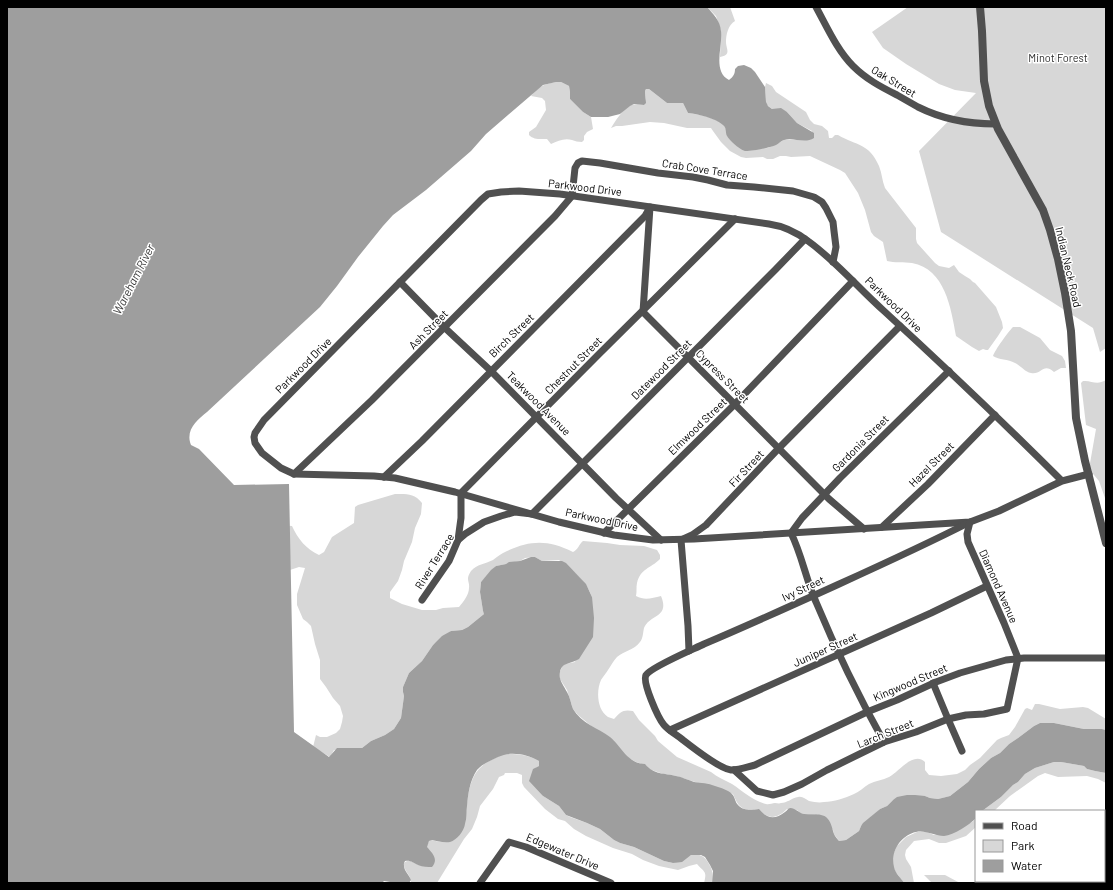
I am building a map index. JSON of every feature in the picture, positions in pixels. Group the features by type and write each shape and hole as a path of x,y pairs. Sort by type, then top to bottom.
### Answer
{"street":[{"name":"Oak Street","path":"816,7 833,38 847,59 858,71 870,80 927,111 967,122 978,124 995,124"},
{"name":"Indian Neck Road","path":"980,7 985,88 989,106 995,124 1043,210 1055,248 1065,294 1071,332 1076,418 1106,543"},
{"name":"Crab Cove Terrace","path":"572,196 575,167 579,162 586,161 694,177 728,185 793,191 814,197 822,202 834,226 836,247 833,262"},
{"name":"Parkwood Drive","path":"1062,481 995,415 833,262 795,233 782,227 769,224 572,196 519,192 488,194 477,203 264,420 254,435 255,441 262,452 281,468 294,474 384,477 411,481 461,493 604,533 631,538 661,540 790,534 970,522 1000,511 1062,481 1089,474"},
{"name":"Ash Street","path":"294,474 445,328 555,216 572,196"},
{"path":"642,312 650,207"},
{"name":"Birch Street","path":"384,477 531,332 645,216 650,207"},
{"name":"Chestnut Street","path":"461,493 735,219"},
{"name":"Datewood Street","path":"532,514 804,239"},
{"name":"Elmwood Street","path":"604,533 734,404 853,281"},
{"name":"Teakwood Avenue","path":"400,282 445,328 491,371 582,464 661,540"},
{"name":"Cypress Street","path":"642,312 825,494 864,529"},
{"name":"Fir Street","path":"681,540 692,535 706,525 779,448 900,326"},
{"name":"Gardonia Street","path":"790,534 802,518 825,494 948,371"},
{"name":"Hazel Street","path":"882,527 928,484 995,415"},
{"path":"458,540 461,518 461,493"},
{"name":"River Terrace","path":"422,600 449,561 458,540 474,528 495,518 515,512 532,514"},
{"name":"Diamond Avenue","path":"970,522 968,542 1018,658"},
{"name":"Ivy Street","path":"646,674 689,651 813,596 970,522"},
{"path":"790,534 799,551 813,596 823,620 867,712 884,742"},
{"path":"681,540 689,651"},
{"name":"Juniper Street","path":"670,730 931,613 987,586"},
{"name":"Kingwood Street","path":"734,770 755,765 867,712 933,683 965,672 1009,659 1018,658 1106,658"},
{"name":"Larch Street","path":"646,674 645,683 650,697 665,726 721,766 734,770 757,791 773,795 802,784 884,742 916,732 948,719 1007,709 1018,658"},
{"path":"933,683 962,751"},
{"name":"Edgewater Drive","path":"480,883 509,842 526,847 611,883"}],"green space":[{"path":"707,7 730,7 735,21 728,30 726,36 728,51 724,56 720,57 721,31 716,16"},
{"name":"Minot Forest","path":"908,7 1106,7 1106,348 1100,352 1093,328 941,232 919,151 976,93 955,90 939,84 883,48 872,32"},
{"path":"561,82 569,86 570,99 583,112 591,117 593,129 587,132 582,142 566,139 551,144 547,139 535,138 529,135 529,132 536,127 546,110 545,101 542,98 531,96 542,86"},
{"path":"766,83 772,86 776,92 806,112 814,124 822,126 828,131 829,138 838,135 862,146 871,153 879,166 885,188 916,228 917,243 939,266 949,268 954,265 959,272 975,283 996,307 1003,328 988,350 983,349 979,351 956,336 949,302 939,281 932,273 923,267 912,263 887,261 883,242 871,232 865,210 858,193 845,173 840,170 810,156 780,156 773,159 763,157 741,157 730,151 721,142 711,128 687,128 664,123 650,122 616,126 611,128 628,107 634,104 644,105 646,99 645,91 646,89 649,89 667,103 683,103 688,113 703,115 719,121 726,128 727,136 758,149 768,148 784,140 809,140 812,131 797,123 787,112 772,109 766,104"},
{"path":"1013,327 1020,327 1040,338 1050,350 1062,356 1065,361 1066,368 1061,368 1054,372 1045,368 1038,372 1031,373 1017,364 993,356"},
{"path":"1106,380 1106,501 1099,481 1089,469 1096,429 1086,425 1081,383 1086,381 1099,383"},
{"path":"395,494 407,494 416,497 422,503 421,514 415,528 412,542 398,581 390,592 390,598 402,604 422,610 459,607 469,591 468,576 473,569 478,565 493,560 503,553 521,546 546,543 573,552 583,541 644,546 657,550 660,555 660,559 641,574 637,583 636,596 645,599 661,596 663,608 661,612 650,620 644,628 641,641 635,647 617,657 601,680 598,689 598,700 602,710 608,717 614,719 622,712 627,710 633,711 658,741 677,757 711,772 752,798 766,804 783,803 800,797 803,797 809,801 818,802 839,800 856,793 869,784 889,777 906,764 916,759 920,759 925,762 925,770 929,775 941,776 957,774 965,770 980,758 997,740 1009,735 1025,709 1027,708 1032,710 1035,704 1060,709 1088,708 1106,719 1106,730 1084,729 1054,723 1040,723 991,758 968,782 950,796 938,799 925,796 893,800 887,806 880,809 861,826 859,831 846,840 839,841 833,830 815,814 803,815 797,810 787,809 780,815 772,817 765,815 758,809 749,810 742,808 737,803 733,794 649,769 645,765 629,758 578,715 573,709 567,690 560,679 559,674 565,664 575,662 592,597 583,581 559,560 542,561 535,557 525,558 520,561 496,566 481,582 480,592 484,614 468,627 462,630 451,631 433,645 422,661 409,673 403,687 404,696 401,718 394,729 371,741 362,748 334,750 330,757 313,747 316,735 320,737 327,737 336,733 340,729 343,716 340,706 320,679 320,660 311,626 303,619 297,605 297,594 305,568 299,567 290,570 280,525 292,526 303,543 310,550 319,555 324,552 332,537 354,523 355,507"},
{"path":"503,754 517,754 539,761 539,766 536,768 543,796 559,806 566,815 600,829 620,843 634,847 664,861 673,863 692,855 701,856 709,864 713,875 712,883 704,883 705,872 697,864 678,870 659,866 586,836 574,829 565,821 558,819 545,809 524,787 522,783 522,775 517,773 505,773 499,777 493,789 480,806 472,829 464,839 437,883 409,883 411,880 404,863 410,861 418,865 429,841 440,842 465,824 468,794 476,772 489,761"},
{"path":"1054,762 1084,766 1087,769 1106,773 1106,783 1087,776 1058,777 1045,773 1038,776 1010,796 995,810 983,810 1001,797 1025,774 1035,768"},
{"path":"975,819 975,828 966,836 946,843 939,843 929,839 914,841 906,850 905,855 911,867 914,883 904,883 893,867 892,857 897,846 906,837 917,832 927,832 934,835 972,822"},
{"path":"924,875 945,875 960,883 932,883"}],"water":[{"name":"Wareham River","path":"7,7 707,7 716,18 721,31 719,58 721,71 724,76 729,80 732,78 735,69 738,66 744,65 751,68 765,87 766,102 768,106 772,109 781,108 787,112 797,123 814,133 814,138 810,140 788,139 770,147 744,151 730,140 727,136 725,127 716,120 697,114 688,113 683,103 667,103 649,89 646,89 645,91 646,103 644,105 634,104 620,114 608,117 591,117 583,112 570,99 569,86 561,82 543,85 486,134 471,151 426,190 393,215 358,257 320,307 193,426 190,435 191,445 199,449 234,485 289,484 294,732 329,757 337,748 362,748 371,741 394,729 401,718 404,696 403,687 409,673 422,661 433,645 442,636 451,631 462,630 468,627 484,614 480,592 481,582 496,566 535,557 542,561 562,561 566,563 586,584 592,597 594,618 593,637 579,659 563,666 560,675 576,714 585,722 610,737 629,758 634,761 645,764 648,768 659,773 678,776 694,782 710,784 724,789 732,794 737,804 742,808 751,810 759,809 765,815 771,817 781,815 790,808 802,814 824,816 829,820 838,840 846,840 859,831 863,823 897,797 915,795 938,799 950,796 968,782 991,758 1040,723 1054,723 1084,729 1106,730 1106,773 1087,769 1084,766 1054,762 1035,768 1025,774 1001,797 983,810 975,810 975,819 957,832 944,836 923,832 911,834 901,840 895,850 893,861 897,873 904,883 712,883 713,871 705,857 701,855 691,855 682,862 673,863 664,861 634,847 620,843 600,829 566,815 559,806 543,796 529,781 533,769 539,766 539,761 524,755 508,754 484,764 477,770 470,787 467,801 466,822 458,837 450,842 429,841 427,847 435,859 432,867 405,861 404,868 411,880 409,883 384,881 382,883 7,883"}]}
